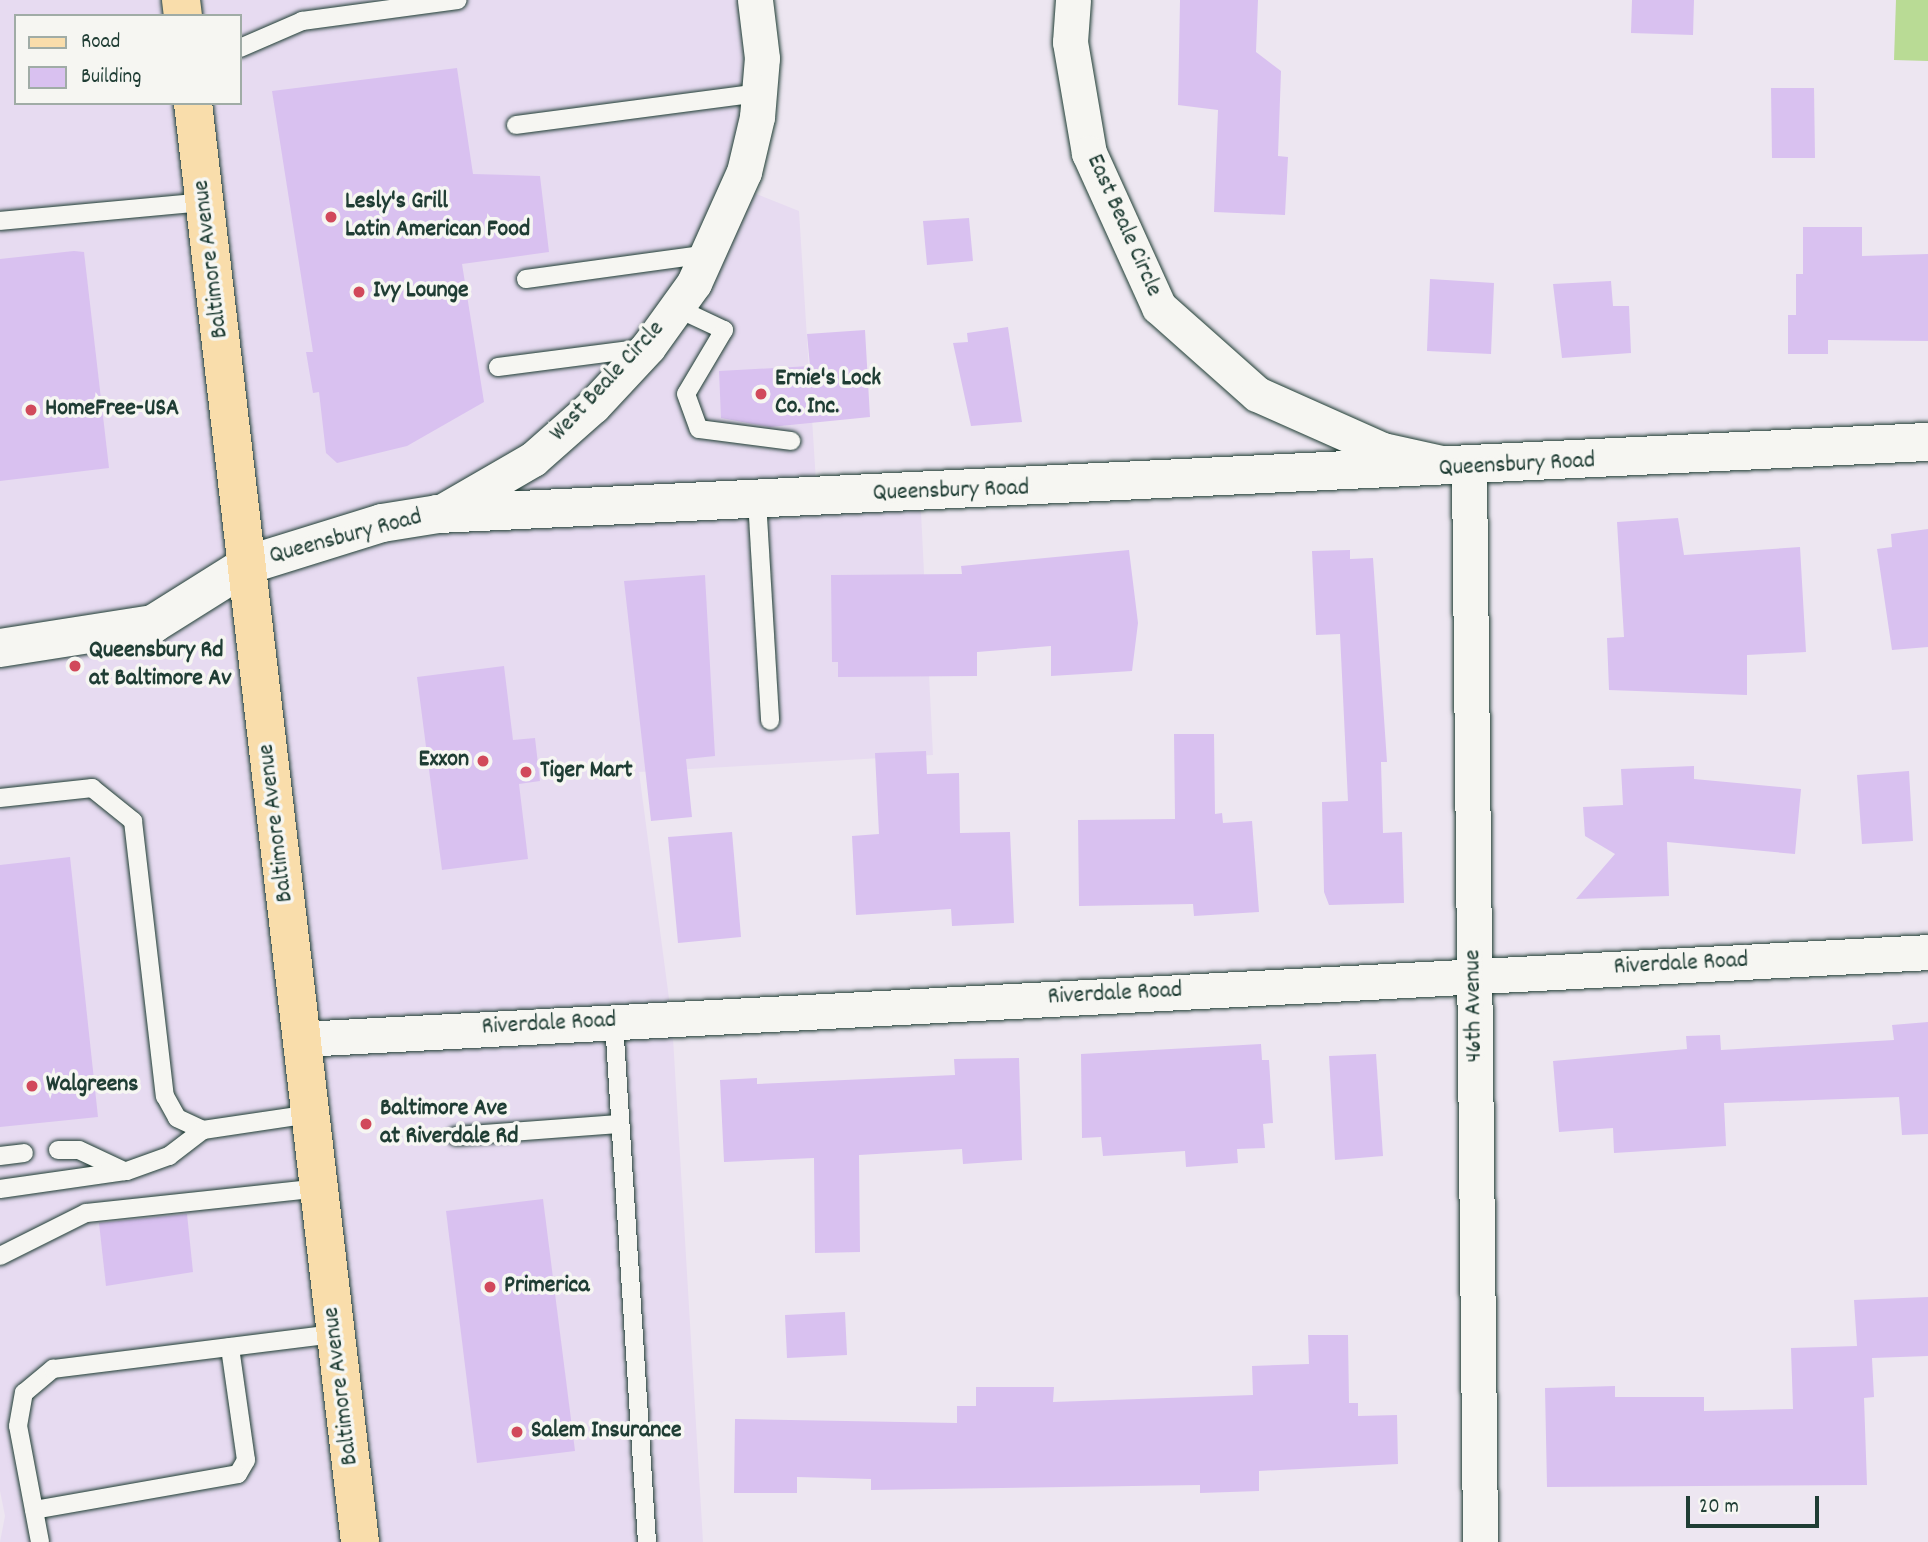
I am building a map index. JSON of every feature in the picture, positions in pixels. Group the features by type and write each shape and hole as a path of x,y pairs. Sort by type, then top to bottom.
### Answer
{"main road":[{"name":"Baltimore Avenue","path":"193,105 360,1542"}],"street":[{"name":"West Beale Circle","path":"438,514 533,459 648,347 677,308 710,254 744,172 759,93 755,0"},
{"name":"East Beale Circle","path":"1073,0 1070,42 1090,153 1159,307 1257,394 1383,450 1469,469"},
{"name":"Queensbury Road","path":"0,648 153,624 247,565 382,523 438,514 1469,469 1928,442"},
{"name":"46th Avenue","path":"1469,469 1480,1542"},
{"name":"Riverdale Road","path":"302,1039 1928,952"}],"lane":[{"path":"242,47 302,21 458,0"},
{"path":"516,125 759,93"},
{"path":"0,221 205,202"},
{"path":"526,279 710,254"},
{"path":"677,308 724,330 686,394 699,429 792,441"},
{"path":"498,367 648,347"},
{"path":"757,500 770,721"},
{"path":"0,798 92,788 133,821 164,1096 177,1118 202,1130"},
{"path":"614,1022 647,1542"},
{"path":"0,1189 128,1171 169,1156 202,1130 310,1114"},
{"path":"456,1136 620,1124"},
{"path":"58,1150 79,1150 128,1171"},
{"path":"0,1156 24,1153"},
{"path":"0,1256 86,1213 319,1188"},
{"path":"40,1542 18,1426 24,1393 53,1369 335,1334"},
{"path":"34,1510 238,1474 246,1460 230,1347"}],"shaded area":[{"path":"0,0 757,0 739,187 799,211 817,498 920,492 933,755 639,772 672,1021 703,1542 0,1542 5,1516 0,1491"}],"green space":[{"path":"1896,0 1928,0 1928,61 1894,60"}],"building":[{"path":"1180,0 1258,0 1256,52 1281,71 1278,156 1288,157 1285,215 1214,212 1218,110 1178,105"},
{"path":"1632,0 1694,0 1693,35 1631,33"},
{"path":"457,68 473,174 540,176 549,252 462,264 484,402 407,446 337,463 326,453 319,392 313,393 306,352 313,352 272,91"},
{"path":"1771,88 1814,88 1815,158 1772,158"},
{"path":"969,218 973,261 927,265 923,221"},
{"path":"1803,227 1862,227 1862,256 1928,254 1928,341 1828,340 1828,354 1788,354 1788,315 1796,315 1796,274 1803,274"},
{"path":"84,252 109,468 0,481 0,259"},
{"path":"1430,279 1494,283 1491,354 1427,351"},
{"path":"1611,281 1613,306 1629,306 1631,353 1562,358 1553,284"},
{"path":"1008,327 1022,422 971,426 953,343 968,342 967,333"},
{"path":"865,330 870,417 770,427 721,418 719,371 810,366 807,334"},
{"path":"1678,518 1684,555 1800,547 1806,652 1747,655 1747,695 1609,690 1607,638 1624,637 1617,522"},
{"path":"1928,529 1928,647 1892,650 1877,549 1892,547 1891,534"},
{"path":"1129,550 1138,623 1132,671 1051,676 1051,646 977,652 977,676 838,677 838,662 832,662 831,575 962,574 961,566"},
{"path":"1350,550 1350,559 1373,558 1387,762 1381,762 1383,833 1402,832 1404,903 1329,905 1324,892 1322,802 1348,801 1340,634 1316,635 1312,551"},
{"path":"705,575 715,756 686,759 692,817 651,821 624,581"},
{"name":"Exxon","path":"504,666 513,740 535,738 540,781 519,784 528,859 442,870 417,677"},
{"path":"1174,734 1214,734 1215,814 1222,813 1223,823 1252,821 1259,912 1194,916 1193,904 1079,906 1078,820 1175,819"},
{"path":"926,751 927,774 959,773 960,833 1010,832 1014,923 952,926 951,909 856,915 852,836 879,834 875,753"},
{"path":"1694,766 1694,779 1801,789 1795,854 1667,842 1669,896 1576,899 1615,854 1585,836 1583,807 1623,805 1621,769"},
{"path":"1909,771 1913,841 1862,844 1857,775"},
{"path":"732,832 741,937 678,943 668,837"},
{"name":"Walgreens","path":"70,857 98,1117 0,1127 0,865"},
{"path":"1928,1022 1928,1134 1902,1135 1899,1097 1724,1103 1726,1146 1614,1153 1613,1128 1559,1132 1553,1061 1687,1049 1686,1036 1720,1035 1721,1050 1894,1040 1892,1025"},
{"path":"1261,1044 1262,1060 1269,1060 1273,1123 1263,1124 1265,1148 1237,1149 1238,1163 1186,1167 1185,1151 1103,1156 1101,1137 1082,1138 1081,1054"},
{"path":"1376,1054 1383,1156 1335,1160 1329,1056"},
{"path":"1019,1058 1022,1160 963,1164 962,1149 859,1155 860,1252 815,1253 814,1158 724,1162 720,1080 757,1078 757,1084 955,1075 954,1059"},
{"path":"543,1199 575,1451 477,1463 446,1211"},
{"path":"187,1214 193,1272 106,1286 99,1223"},
{"path":"1928,1297 1928,1356 1872,1358 1874,1397 1864,1398 1867,1485 1547,1487 1545,1388 1615,1386 1615,1397 1704,1397 1704,1411 1793,1409 1791,1348 1857,1346 1854,1300"},
{"path":"845,1312 847,1355 787,1358 785,1315"},
{"path":"1308,1335 1348,1335 1349,1403 1358,1403 1358,1416 1397,1415 1398,1464 1259,1471 1259,1491 1200,1493 1200,1485 871,1490 871,1479 797,1477 797,1493 734,1493 735,1419 957,1423 957,1406 976,1406 976,1387 1054,1387 1053,1402 1253,1395 1252,1366 1309,1364"}],"place":[{"name":"Lesly's Grill Latin American Food","path":"331,217"},
{"name":"Ivy Lounge","path":"359,292"},
{"name":"Ernie's Lock Co. Inc.","path":"761,394"},
{"name":"HomeFree-USA","path":"31,410"},
{"name":"Queensbury Rd at Baltimore Av","path":"75,666"},
{"name":"Exxon","path":"483,761"},
{"name":"Tiger Mart","path":"526,772"},
{"name":"Walgreens","path":"32,1086"},
{"name":"Baltimore Ave at Riverdale Rd","path":"366,1124"},
{"name":"Primerica","path":"490,1287"},
{"name":"Salem Insurance","path":"517,1432"}]}
